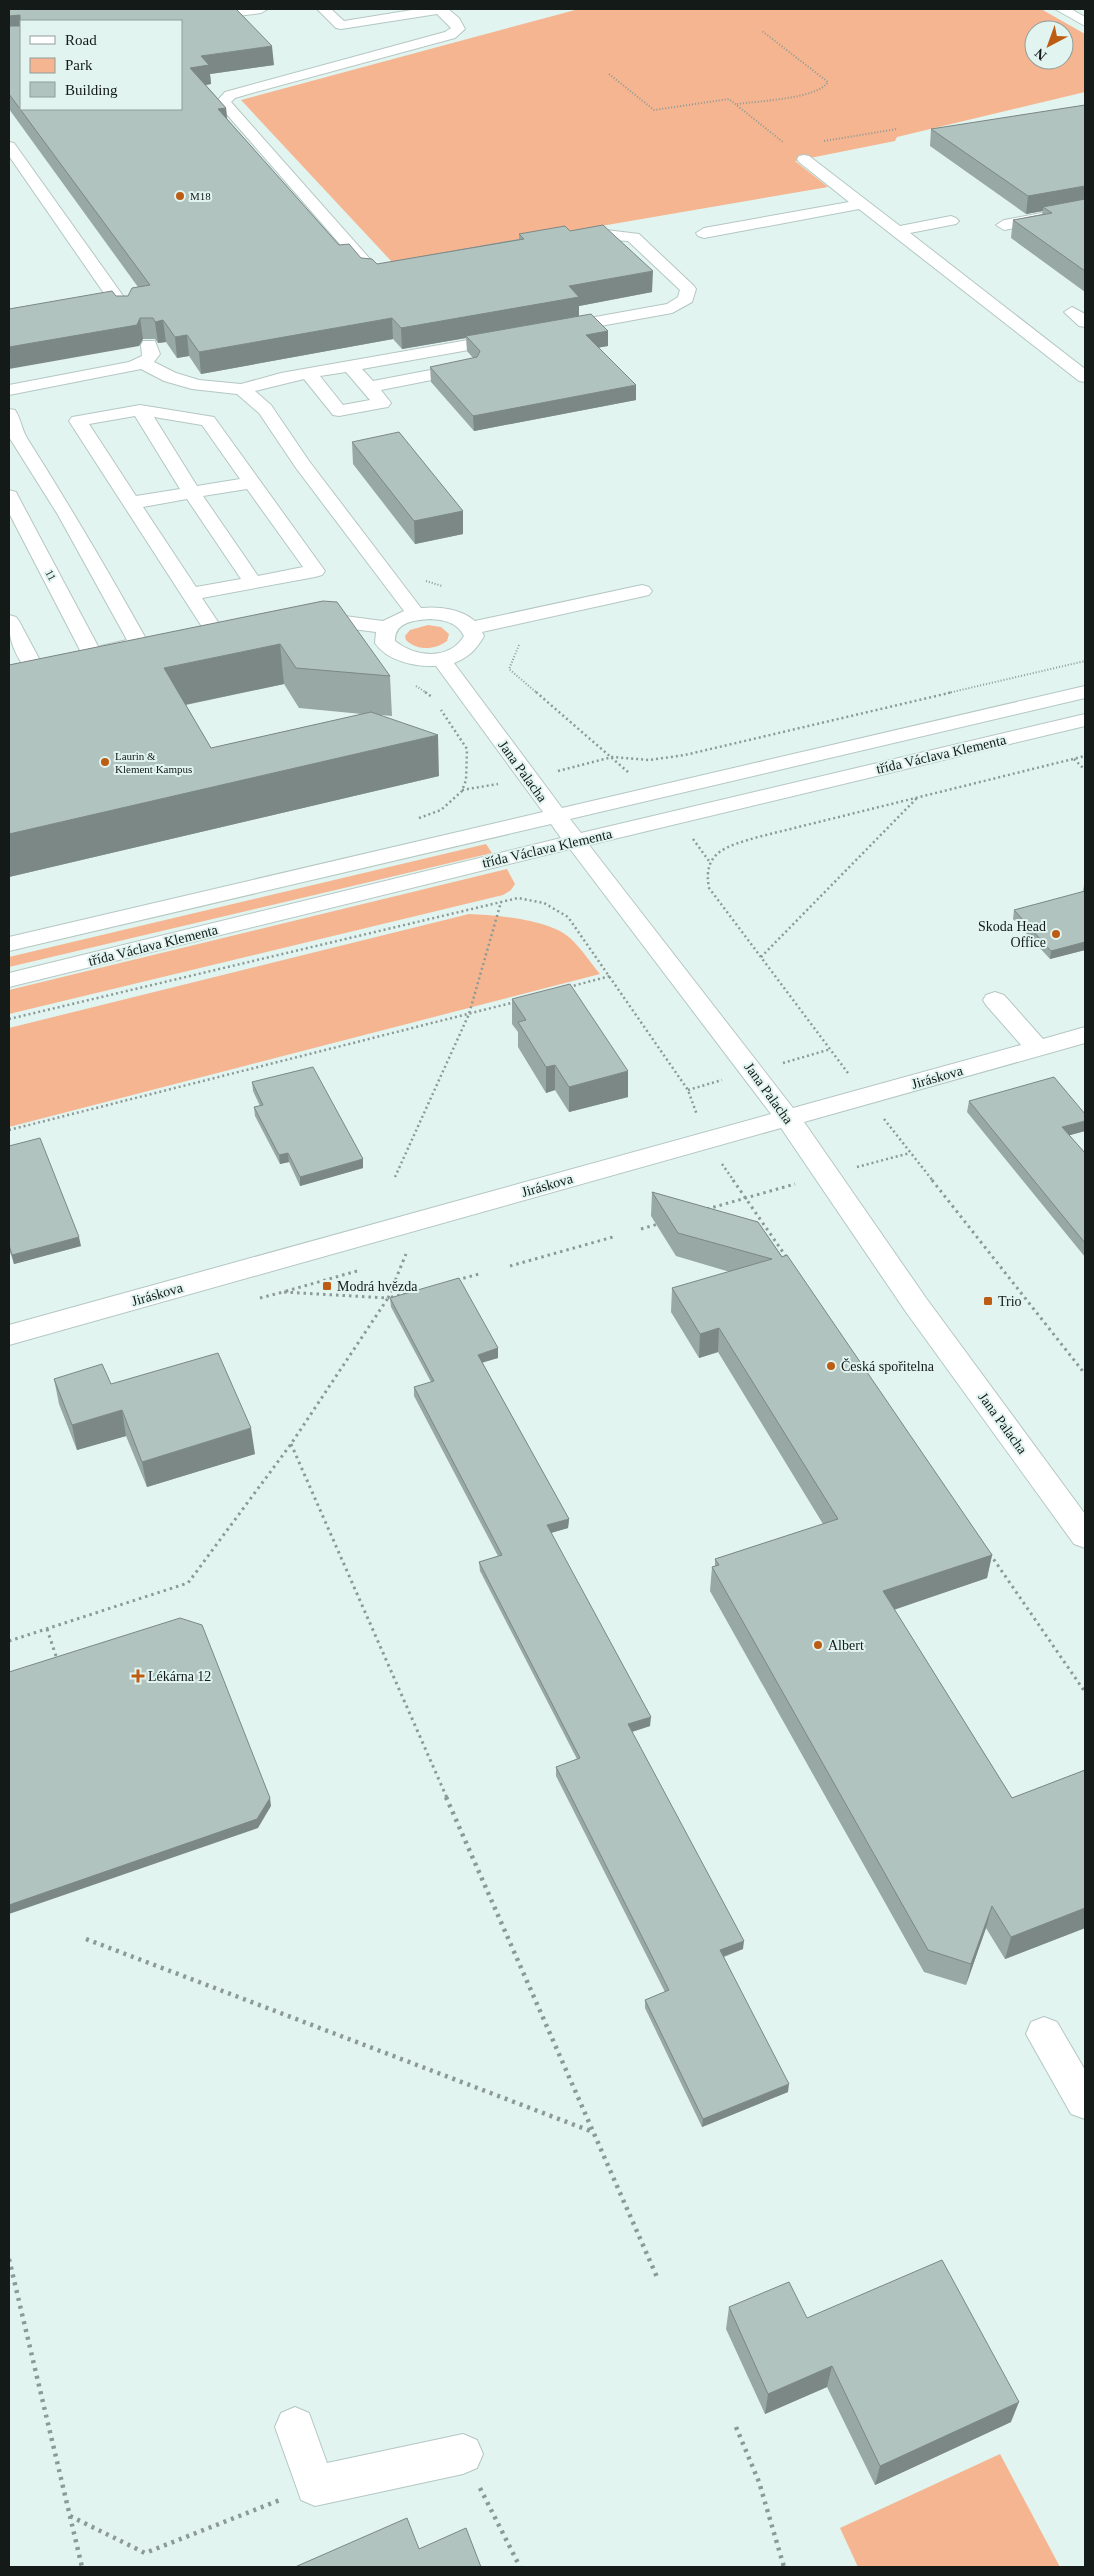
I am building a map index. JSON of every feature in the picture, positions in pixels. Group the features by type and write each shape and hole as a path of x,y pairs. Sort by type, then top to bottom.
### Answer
{"street":[{"path":"176,20 262,9"},
{"path":"323,9 341,24 440,9 454,21 458,29 450,35 230,95 223,102 374,273 384,271"},
{"path":"1062,9 1085,22"},
{"path":"9,146 125,311"},
{"path":"804,159 1085,377"},
{"path":"704,233 862,204"},
{"path":"1004,225 1085,210"},
{"path":"898,231 951,221"},
{"path":"548,330 672,308 686,299 688,289 634,237 598,234 559,241"},
{"path":"9,390 143,363 170,377 198,385 242,390 308,373 519,336"},
{"path":"143,363 150,354 149,345"},
{"path":"369,387 470,367 451,348"},
{"path":"308,373 339,411 382,402 350,366"},
{"path":"242,390 264,409 302,464 383,568 416,614"},
{"path":"140,410 192,493 253,582"},
{"path":"190,594 315,571 208,421 140,410 78,422 131,503 190,594 224,646"},
{"path":"9,414 38,520"},
{"path":"131,503 253,482"},
{"name":"11","path":"9,496 38,520 139,644 83,655 38,520"},
{"path":"471,628 642,591"},
{"path":"416,614 444,614 456,617 471,628 474,636 472,643 454,655 441,659 427,660 400,655 385,643 383,636 387,627 403,617 416,614"},
{"path":"9,620 33,666"},
{"path":"300,630 337,621 387,627"},
{"name":"Jana Palacha","path":"441,659 556,816 788,1118 916,1305 1085,1536"},
{"name":"třída Václava Klementa","path":"9,944 1085,692"},
{"name":"třída Václava Klementa","path":"9,980 1085,720"},
{"path":"995,1000 1036,1048"},
{"name":"Jiráskova","path":"9,1335 1085,1035"},
{"path":"1044,2034 1084,2102"},
{"path":"295,2427 315,2486 462,2454"}],"path":[{"path":"736,105 808,94 824,88 828,82 762,31"},
{"path":"609,74 654,110 729,99 804,159"},
{"path":"789,147 897,129"},
{"path":"612,758 649,760 685,754 1085,661"},
{"path":"1085,756 758,837 724,850 709,861 706,871 709,888 910,1153 1085,1374"},
{"path":"1074,759 1085,770"},
{"path":"419,818 440,810 462,791"},
{"path":"761,957 919,796"},
{"path":"9,1019 518,898 544,903 568,917 688,1090 706,1140 790,1263"},
{"path":"396,1177 469,1014 501,902"},
{"path":"563,989 610,976"},
{"path":"9,1130 516,1002"},
{"path":"855,1168 910,1153"},
{"path":"698,1212 800,1182"},
{"path":"9,1641 188,1583 290,1444 388,1298 419,1220"},
{"path":"641,1229 660,1224"},
{"path":"510,1266 613,1238"},
{"path":"357,1271 283,1292 388,1298 406,1293"},
{"path":"452,1282 479,1274"},
{"path":"290,1444 657,2277"},
{"path":"985,1546 1085,1692"},
{"path":"47,1629 60,1666"},
{"path":"86,1939 593,2132"},
{"path":"9,2260 12,2283 82,2567"},
{"path":"736,2427 759,2482 784,2567"},
{"path":"462,2454 520,2567"},
{"path":"69,2516 145,2553 315,2486"}],"green space":[{"path":"579,9 1041,9 1060,20 1024,20 1024,70 1074,70 1074,28 1085,34 1085,92 897,137 895,141 795,161 828,187 392,262 241,100"},
{"path":"428,625 441,627 449,634 447,641 432,648 421,648 410,644 406,640 405,636 410,630"},
{"path":"486,844 492,853 9,967 9,957"},
{"path":"507,869 515,884 511,890 503,895 9,1014 9,990"},
{"path":"469,914 522,919 549,926 570,938 600,974 9,1127 9,1028"},
{"path":"1000,2454 1060,2567 858,2567 840,2528"}],"building":[{"name":"M18","path":"9,9 236,9 272,46 201,56 209,65 190,68 226,108 218,109 339,245 349,244 361,258 372,259 377,264 524,239 519,234 565,226 570,231 603,225 653,271 569,286 579,297 401,328 392,318 199,352 187,335 175,337 163,320 155,322 153,318 140,318 137,325 9,347 9,309 112,291 116,296 128,296 132,288 150,285 21,110 182,110 182,20 20,20 20,15 9,16"},
{"name":"M18","path":"9,26 20,26 20,109 9,94"},
{"path":"1085,105 1085,186 1028,196 931,129"},
{"path":"1085,199 1085,271 1013,220 1052,213 1043,207"},
{"path":"591,314 608,331 586,335 636,385 473,416 430,367 477,357 480,351 466,336"},
{"path":"399,432 463,511 414,521 352,442"},
{"path":"323,601 337,602 390,676 296,668 280,644 164,668 211,748 371,712 438,735 9,834 9,665"},
{"name":"Skoda Head Office","path":"1085,891 1085,942 1051,951 1014,910"},
{"path":"570,984 628,1071 569,1087 555,1065 546,1067 518,1022 526,1020 512,999"},
{"path":"313,1067 363,1159 300,1177 288,1153 279,1155 254,1107 263,1105 252,1082"},
{"path":"1054,1077 1085,1114 1085,1121 1062,1127 1085,1153 1085,1243 969,1101"},
{"path":"40,1138 79,1237 12,1255 9,1245 9,1146"},
{"path":"652,1192 758,1222 782,1257 787,1255 992,1555 883,1591 1012,1798 1085,1770 1085,1908 1011,1937 992,1906 971,1964 928,1950 712,1567 719,1565 715,1559 838,1519 719,1328 700,1334 672,1288 772,1259 678,1233"},
{"path":"459,1278 498,1348 478,1355 569,1519 547,1525 651,1717 628,1724 744,1941 720,1950 789,2084 703,2119 645,2000 669,1990 556,1767 580,1758 479,1562 502,1555 414,1387 434,1381 390,1298"},
{"path":"218,1353 251,1428 142,1462 122,1410 72,1425 54,1379 102,1364 111,1384"},
{"path":"180,1618 202,1625 270,1798 257,1819 9,1905 9,1672"},
{"path":"942,2260 1019,2402 880,2466 832,2366 768,2394 729,2307 789,2282 807,2318"},
{"path":"407,2518 419,2549 466,2528 481,2567 295,2567"}],"place":[{"name":"M18","path":"180,196"},
{"name":"Laurin & Klement Kampus","path":"105,762"},
{"name":"Skoda Head Office","path":"1056,934"},
{"name":"Modrá hvězda","path":"327,1286"},
{"name":"Trio","path":"988,1301"},
{"name":"Česká spořitelna","path":"831,1366"},
{"name":"Albert","path":"818,1645"},
{"name":"Lékárna 12","path":"138,1676"}]}
